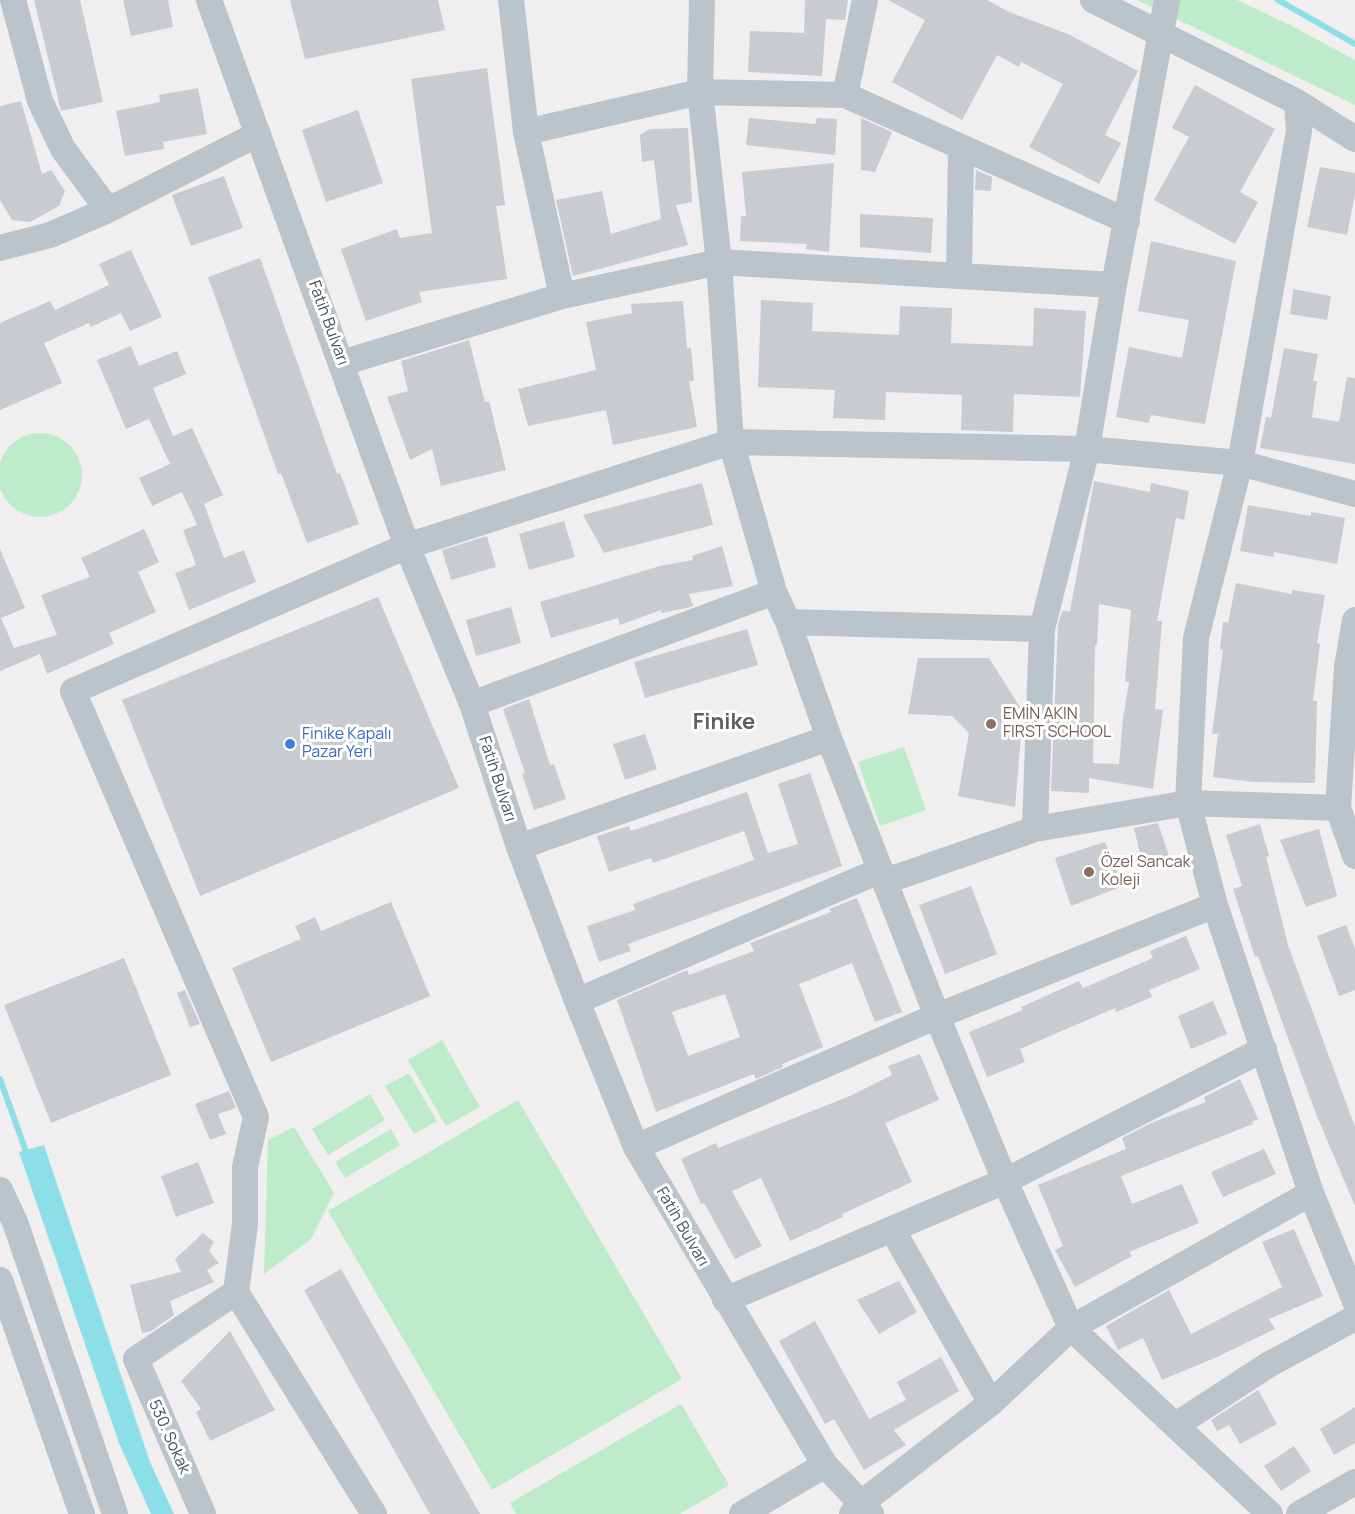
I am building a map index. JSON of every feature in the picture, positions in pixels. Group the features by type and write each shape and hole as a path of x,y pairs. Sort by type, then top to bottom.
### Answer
{"street":[{"path":"13,0 40,101 63,149 108,210"},
{"name":"Fatih Bulvarı","path":"208,0 407,546 472,704 519,847 577,1001 636,1147 825,1466 861,1511"},
{"path":"511,0 526,132 562,296"},
{"path":"702,0 700,92 719,262 731,442 774,592 788,622 829,738 937,1016 1005,1181 1071,1328 1270,1514"},
{"path":"845,95 865,0"},
{"path":"1093,0 1355,129"},
{"path":"1035,829 1042,629 1087,449 1114,285 1167,0"},
{"path":"526,132 700,92 845,95 1127,221"},
{"path":"1297,102 1355,139"},
{"path":"1297,102 1299,131 1240,463 1196,638 1188,803 1215,905 1311,1193 1345,1250 1355,1301"},
{"path":"0,248 50,235 108,210 258,134"},
{"path":"959,276 961,147"},
{"path":"342,363 562,296 719,262 1114,285"},
{"path":"374,1514 236,1292 244,1224 245,1167 256,1117 73,691 407,546 731,442 1087,449 1240,463 1355,494"},
{"path":"472,704 774,592"},
{"path":"1355,620 1347,667 1338,808 1355,856"},
{"path":"788,622 1042,629"},
{"path":"519,847 829,738"},
{"path":"577,1001 884,875 1035,829 1188,803 1338,808"},
{"path":"636,1147 937,1016 1215,905"},
{"path":"725,1300 1005,1181 1264,1049"},
{"path":"0,1190 15,1222 115,1514"},
{"path":"861,1511 991,1403 1071,1328 1311,1193"},
{"path":"892,1229 991,1403"},
{"path":"0,1280 82,1514"},
{"name":"530. Sokak","path":"203,1514 136,1359 236,1292"},
{"path":"1176,1425 1268,1365 1355,1318"},
{"path":"742,1514 825,1466"},
{"path":"1299,1514 1355,1482"}],"green space":[{"path":"1137,0 1237,0 1290,25 1355,60 1355,105"},
{"path":"32,433 48,433 64,440 75,451 82,467 79,491 70,505 48,517 32,517 16,510 5,499 -2,483 -2,467 5,451 16,440"},
{"path":"904,747 926,810 880,826 858,762"},
{"path":"442,1040 480,1107 446,1126 408,1060"},
{"path":"409,1073 437,1121 414,1134 385,1086"},
{"path":"370,1094 385,1120 328,1155 312,1129"},
{"path":"518,1100 682,1379 492,1490 328,1211"},
{"path":"294,1127 334,1193 311,1239 264,1274 268,1140"},
{"path":"391,1129 400,1145 345,1178 335,1162"},
{"path":"681,1404 729,1485 680,1514 516,1514 510,1503"}],"water":[{"path":"44,1145 150,1462 174,1514 151,1514 119,1443 19,1152"}],"building":[{"path":"34,0 80,0 103,102 61,111"},
{"path":"123,0 168,0 173,27 131,36"},
{"path":"290,0 438,0 445,30 305,59"},
{"path":"805,0 848,0 845,20 826,19 822,76 748,72 750,31 804,33"},
{"path":"888,0 987,0 1009,12 1068,34 1138,71 1105,135 1121,143 1099,184 1029,147 1063,84 1021,62 1019,67 997,55 962,120 892,82 925,20"},
{"path":"487,68 505,205 496,206 507,279 419,292 422,302 366,321 341,249 397,229 400,238 432,233 411,79"},
{"path":"1195,85 1275,129 1240,192 1258,202 1235,244 1154,200 1189,137 1172,128"},
{"path":"198,88 207,134 163,142 164,149 125,156 116,111 160,102 159,95"},
{"path":"21,101 42,174 51,170 65,191 59,206 30,222 12,220 0,200 0,106"},
{"path":"358,110 383,183 326,202 302,130"},
{"path":"749,118 815,124 817,118 837,119 835,155 746,145"},
{"path":"861,118 892,132 875,172 861,170"},
{"path":"688,128 692,202 676,205 688,245 573,276 556,200 602,191 611,234 661,219 654,160 642,162 640,135 650,129"},
{"path":"834,163 829,252 806,249 807,244 740,241 741,216 746,216 742,172"},
{"path":"1320,167 1355,173 1355,195 1347,235 1307,227"},
{"path":"976,170 992,177 991,191 975,190"},
{"path":"224,176 243,228 191,246 172,195"},
{"path":"860,214 933,218 931,253 860,247"},
{"path":"1151,241 1236,261 1205,424 1151,415 1149,423 1116,417 1129,347 1182,358 1189,320 1138,311"},
{"path":"131,250 162,317 130,331 121,313 91,327 89,323 44,343 62,383 0,410 0,323 50,301 55,310 109,285 99,264"},
{"path":"260,258 337,474 340,473 359,524 307,543 281,473 278,474 208,277"},
{"path":"1293,289 1331,296 1327,320 1290,314"},
{"path":"761,300 813,303 812,331 899,335 900,306 952,308 951,343 1033,346 1034,308 1086,311 1080,397 1014,394 1013,432 961,430 962,395 886,392 885,420 833,418 835,390 758,387"},
{"path":"683,301 687,348 691,348 694,381 689,381 697,427 613,445 606,410 528,426 518,389 596,370 586,322 632,313 631,304"},
{"path":"469,340 485,402 489,401 506,470 441,486 432,449 410,460 387,397 408,391 401,361"},
{"path":"131,346 139,366 177,351 186,374 153,388 173,436 192,428 223,495 204,504 224,558 244,550 256,582 189,610 175,573 196,565 183,530 197,525 182,492 152,506 139,478 170,464 149,419 126,429 97,360"},
{"path":"1284,348 1318,354 1313,381 1317,381 1312,417 1339,422 1347,377 1355,378 1355,464 1260,448 1266,417 1271,418"},
{"path":"1094,481 1150,492 1151,483 1189,491 1184,520 1176,518 1157,621 1162,621 1155,709 1163,710 1153,789 1089,778 1089,793 1051,791 1058,625 1062,611 1070,611","holes":["1099,604 1131,610 1125,681 1129,682 1119,764 1093,763 1095,645 1097,645"]},
{"path":"702,483 713,525 604,553 583,515"},
{"path":"1248,505 1311,516 1311,512 1345,518 1337,564 1274,552 1274,557 1240,551"},
{"path":"564,521 575,557 529,570 519,534"},
{"path":"144,529 159,562 138,572 156,612 109,633 114,644 47,674 40,654 0,671 0,549 25,608 1,618 14,648 57,635 41,595 90,577 81,558"},
{"path":"487,536 496,567 451,580 442,550"},
{"path":"722,546 733,586 689,594 693,606 662,613 661,610 620,625 618,618 551,638 540,602 660,566 693,560 692,556"},
{"path":"1236,583 1292,594 1292,590 1325,595 1317,643 1320,644 1313,701 1317,701 1315,783 1253,782 1213,777 1218,734 1212,734 1223,650 1220,649 1223,622 1228,623"},
{"name":"Finike Kapalı Pazar Yeri","path":"378,597 459,788 200,896 122,700"},
{"path":"511,607 521,643 476,656 466,620"},
{"path":"747,629 758,665 645,698 634,662"},
{"name":"EMİN AKIN FIRST SCHOOL","path":"918,658 989,658 1023,712 1015,807 958,796 969,733 952,716 908,714"},
{"path":"529,699 550,765 554,764 566,799 534,810 522,774 525,773 503,709"},
{"path":"645,734 657,769 625,780 613,744"},
{"path":"810,773 842,866 628,944 631,951 599,962 587,926 635,910 633,904 754,860 744,831 653,863 651,858 609,872 597,836 629,826 631,831 747,792 768,853 798,844 778,784"},
{"path":"1158,823 1170,859 1143,867 1134,828"},
{"path":"1260,824 1288,945 1355,1127 1355,1206 1316,1114 1258,956 1255,957 1233,889 1242,886 1226,835"},
{"path":"1319,829 1337,896 1306,907 1280,840"},
{"name":"Özel Sancak Koleji","path":"1105,842 1123,886 1071,906 1055,858"},
{"path":"971,886 997,954 945,974 919,905"},
{"path":"857,898 902,1012 875,1022 852,963 799,984 823,1047 782,1064 783,1067 756,1079 754,1074 656,1112 617,1000 687,970 689,975 754,951 750,943 831,912 829,909","holes":["725,994 740,1037 688,1056 672,1012"]},
{"path":"391,902 430,996 271,1062 232,968 301,939 295,926 315,917 321,931"},
{"path":"1346,925 1355,948 1355,990 1339,996 1317,936"},
{"path":"1186,936 1200,969 1149,990 1152,997 1116,1012 1115,1008 1020,1049 1025,1062 987,1077 969,1032 1023,1010 1021,1007 1079,981 1083,988 1153,958 1150,951"},
{"path":"124,958 171,1075 51,1123 4,1005"},
{"path":"185,990 200,1024 190,1027 177,993"},
{"path":"1213,1001 1227,1034 1191,1049 1178,1016"},
{"path":"920,1054 939,1100 885,1123 912,1182 790,1241 761,1178 732,1191 762,1246 735,1259 704,1203 701,1204 681,1159 716,1143 718,1148 850,1096 892,1075 888,1066"},
{"path":"1240,1079 1258,1119 1252,1122 1253,1124 1121,1176 1132,1204 1182,1184 1199,1223 1129,1252 1132,1256 1075,1287 1055,1250 1063,1246 1038,1185 1126,1149 1122,1138 1151,1123 1206,1102 1204,1097"},
{"path":"229,1091 236,1108 218,1114 226,1134 210,1140 195,1104"},
{"path":"1264,1149 1276,1174 1223,1197 1211,1172"},
{"path":"198,1162 214,1203 176,1217 161,1176"},
{"path":"1294,1229 1323,1296 1269,1319 1275,1329 1162,1380 1143,1338 1118,1350 1106,1326 1169,1290 1191,1334 1282,1287 1262,1242"},
{"path":"203,1233 214,1242 209,1251 219,1263 207,1270 214,1282 170,1301 174,1315 151,1331 142,1333 130,1285 181,1272 175,1259"},
{"path":"341,1269 480,1514 430,1514 304,1290"},
{"path":"899,1281 917,1312 879,1334 857,1300"},
{"path":"815,1321 869,1419 906,1400 897,1382 941,1357 959,1391 894,1430 906,1445 864,1470 834,1419 825,1424 779,1341"},
{"path":"230,1331 275,1410 210,1441 196,1412 201,1409 181,1381"},
{"path":"1258,1390 1277,1424 1240,1444 1229,1425 1217,1431 1211,1420"},
{"path":"1355,1407 1355,1443 1334,1455 1320,1429"},
{"path":"1294,1446 1311,1471 1281,1491 1264,1466"}],"waterway":[{"path":"1278,0 1355,44"},
{"path":"0,1079 28,1157"}],"place":[{"name":"EMİN AKIN FIRST SCHOOL","path":"991,724"},
{"name":"Finike Kapalı Pazar Yeri","path":"290,744"},
{"name":"Özel Sancak Koleji","path":"1089,872"}],"district":[{"name":"Finike","path":"724,723"}]}
